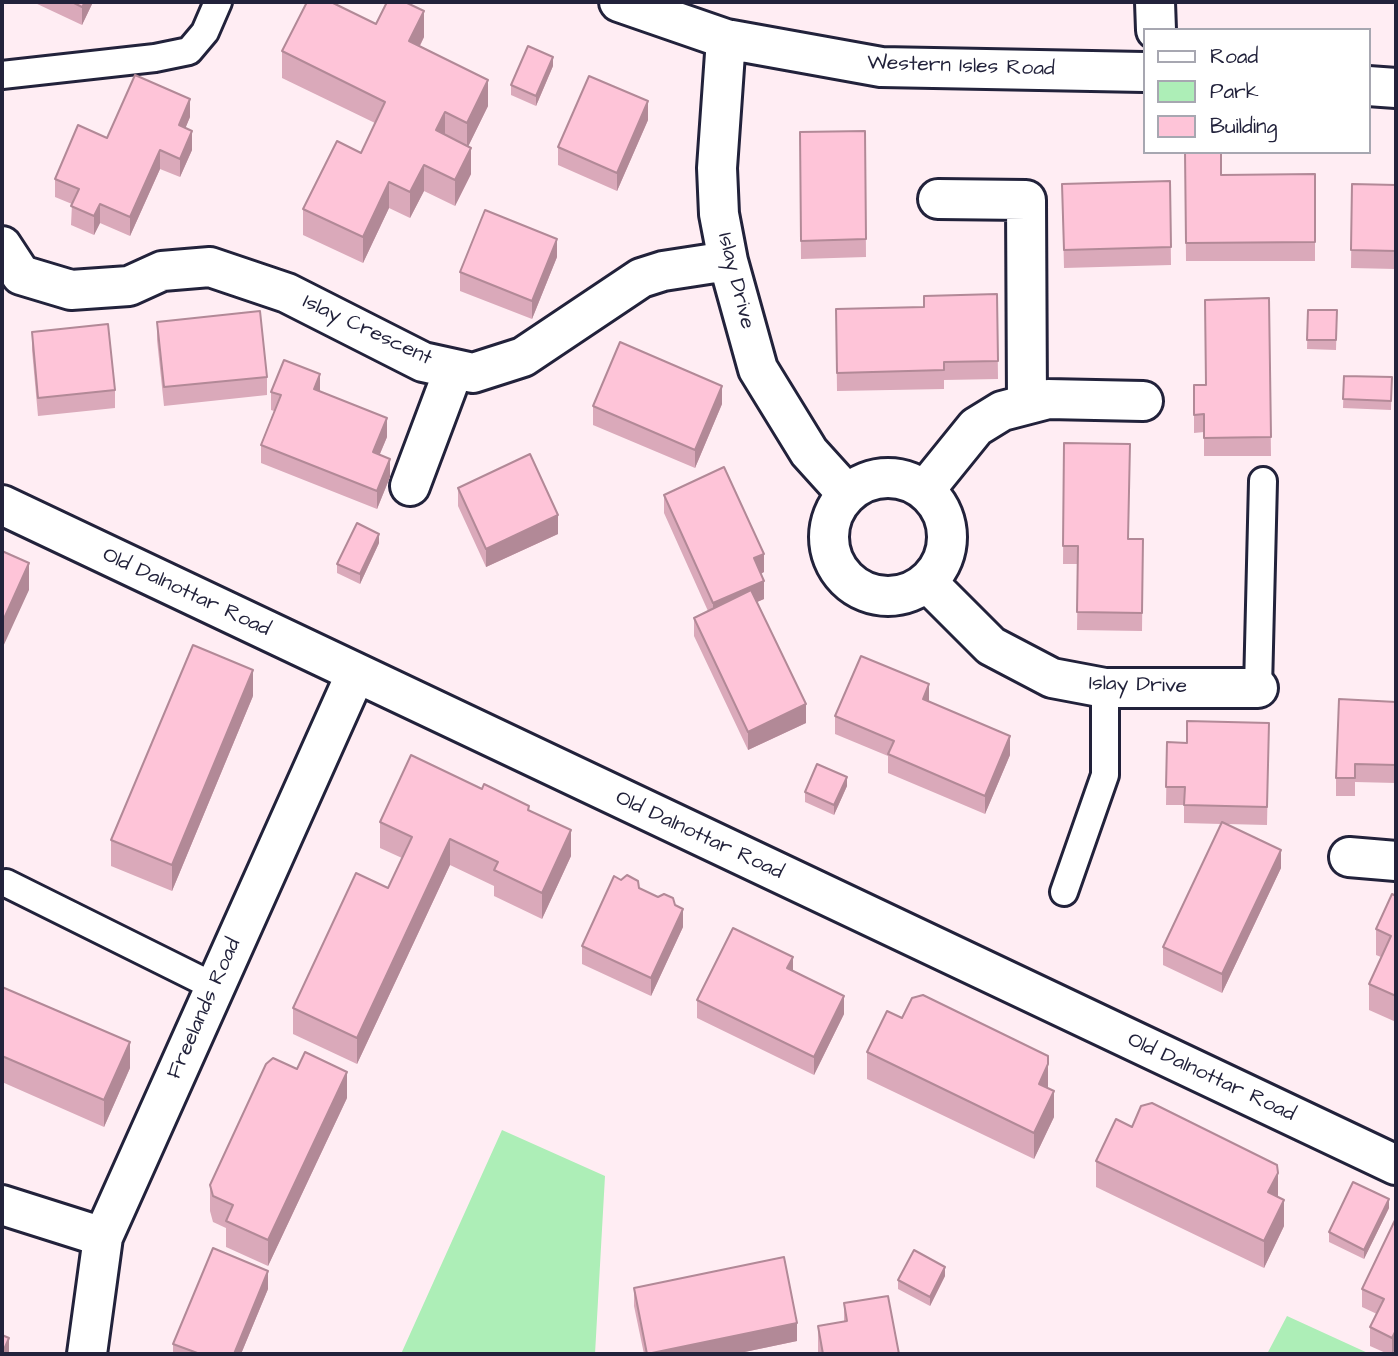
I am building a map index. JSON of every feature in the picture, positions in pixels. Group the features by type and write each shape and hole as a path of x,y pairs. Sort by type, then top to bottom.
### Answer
{"street":[{"name":"Western Isles Road","path":"619,2 726,39 881,67 1142,72"},
{"path":"1155,2 1156,28"},
{"name":"Islay Drive","path":"726,39 717,168 719,214 728,261 758,369 809,452 846,494"},
{"path":"1370,86 1396,88"},
{"path":"938,199 1026,200 1027,404"},
{"name":"Islay Crescent","path":"2,246 21,275 71,290 129,285 162,271 210,267 287,293 423,362 473,373 523,357 641,278 663,271 728,261"},
{"path":"410,486 454,369"},
{"path":"925,490 976,427 1002,411 1048,399 1143,401"},
{"path":"880,478 910,481 925,490 938,504 945,520 948,542 940,566 927,582 911,592 877,596 865,592 842,575 832,558 828,536 836,506 846,494 858,486 880,478"},
{"name":"Old Dalnottar Road","path":"2,505 1396,1165"},
{"name":"Islay Drive","path":"927,582 991,646 1052,678 1105,688 1258,688"},
{"name":"Freelands Road","path":"87,1354 103,1237 356,673"},
{"path":"1349,857 1396,861"},
{"path":"2,1205 103,1237"}],"lane":[{"path":"2,75 155,58 189,51 205,32 218,2"},
{"path":"1258,688 1263,481"},
{"path":"1064,892 1105,775 1105,688"},
{"path":"6,883 215,987"}],"green space":[{"path":"502,1130 605,1176 595,1354 401,1354"},
{"path":"1287,1316 1370,1354 1267,1354"}],"building":[{"path":"72,2 85,2 82,7"},
{"path":"307,2 331,2 376,24 387,2 405,2 424,11 409,41 488,80 467,123 445,112 436,130 471,148 455,180 424,165 410,192 389,182 363,237 303,209 337,141 361,153 385,102 282,51"},
{"path":"528,46 553,57 536,96 511,85"},
{"path":"135,75 190,99 179,125 192,131 180,159 160,150 130,217 100,204 94,216 71,206 79,189 55,179 78,125 107,138"},
{"path":"589,76 648,101 617,173 558,147"},
{"path":"865,131 866,239 801,241 800,132"},
{"path":"1185,154 1221,154 1221,175 1315,174 1315,242 1186,243"},
{"path":"1170,181 1171,247 1064,250 1062,184"},
{"path":"1352,184 1396,185 1396,251 1351,250"},
{"path":"485,210 557,239 532,301 460,272"},
{"path":"997,294 998,361 944,362 944,370 837,373 836,309 924,307 924,296"},
{"path":"1269,298 1271,437 1204,438 1204,414 1194,415 1194,385 1206,385 1205,300"},
{"path":"1308,310 1337,310 1336,340 1307,340"},
{"path":"260,311 267,377 164,387 157,322"},
{"path":"108,324 115,390 38,398 32,332"},
{"path":"620,342 722,386 695,450 593,406"},
{"path":"284,360 320,374 314,389 387,418 373,452 390,459 377,491 261,445 281,395 271,392"},
{"path":"1344,376 1392,377 1391,401 1343,399"},
{"path":"1064,443 1130,444 1128,539 1143,539 1142,613 1077,612 1078,546 1063,546"},
{"path":"530,454 558,515 486,549 458,488"},
{"path":"724,467 764,554 754,558 764,581 713,603 664,495"},
{"path":"357,523 379,534 360,574 337,564"},
{"path":"2,551 29,563 2,623"},
{"path":"751,590 806,704 748,732 694,618"},
{"path":"193,645 253,670 172,865 111,840"},
{"path":"861,656 929,684 923,699 1010,736 985,796 888,754 894,741 835,716"},
{"path":"1339,699 1396,702 1396,765 1355,764 1355,778 1336,778"},
{"path":"1187,721 1269,723 1267,807 1184,805 1185,787 1166,787 1167,742 1187,743"},
{"path":"411,755 482,789 484,784 529,806 528,810 571,830 542,893 494,870 498,862 450,839 357,1038 293,1008 356,873 388,888 412,837 380,822"},
{"path":"817,764 847,777 834,805 805,792"},
{"path":"1222,822 1281,850 1222,974 1163,947"},
{"path":"627,875 638,881 639,888 658,897 664,894 673,898 675,905 683,909 651,978 582,946 614,876 621,880"},
{"path":"1392,894 1396,896 1396,996 1369,984 1391,936 1376,929"},
{"path":"733,928 793,957 787,968 844,996 814,1057 697,1000"},
{"path":"2,987 130,1042 104,1100 2,1056"},
{"path":"923,995 1048,1056 1048,1064 1039,1084 1054,1091 1034,1133 867,1052 887,1011 902,1018 912,998"},
{"path":"305,1052 347,1072 268,1240 226,1221 233,1205 213,1196 210,1185 266,1064 273,1058 297,1069"},
{"path":"1152,1103 1277,1165 1278,1173 1268,1192 1284,1200 1264,1241 1096,1161 1116,1119 1132,1127 1141,1106"},
{"path":"1353,1182 1389,1199 1364,1250 1329,1232"},
{"path":"1396,1218 1396,1330 1392,1338 1370,1327 1384,1299 1362,1289"},
{"path":"213,1248 268,1271 234,1354 200,1354 173,1344"},
{"path":"914,1250 945,1267 930,1297 898,1280"},
{"path":"784,1257 797,1323 647,1354 634,1288"},
{"path":"888,1296 899,1354 823,1354 818,1326 847,1321 844,1303"},
{"path":"2,1335 9,1338 2,1354"}]}
